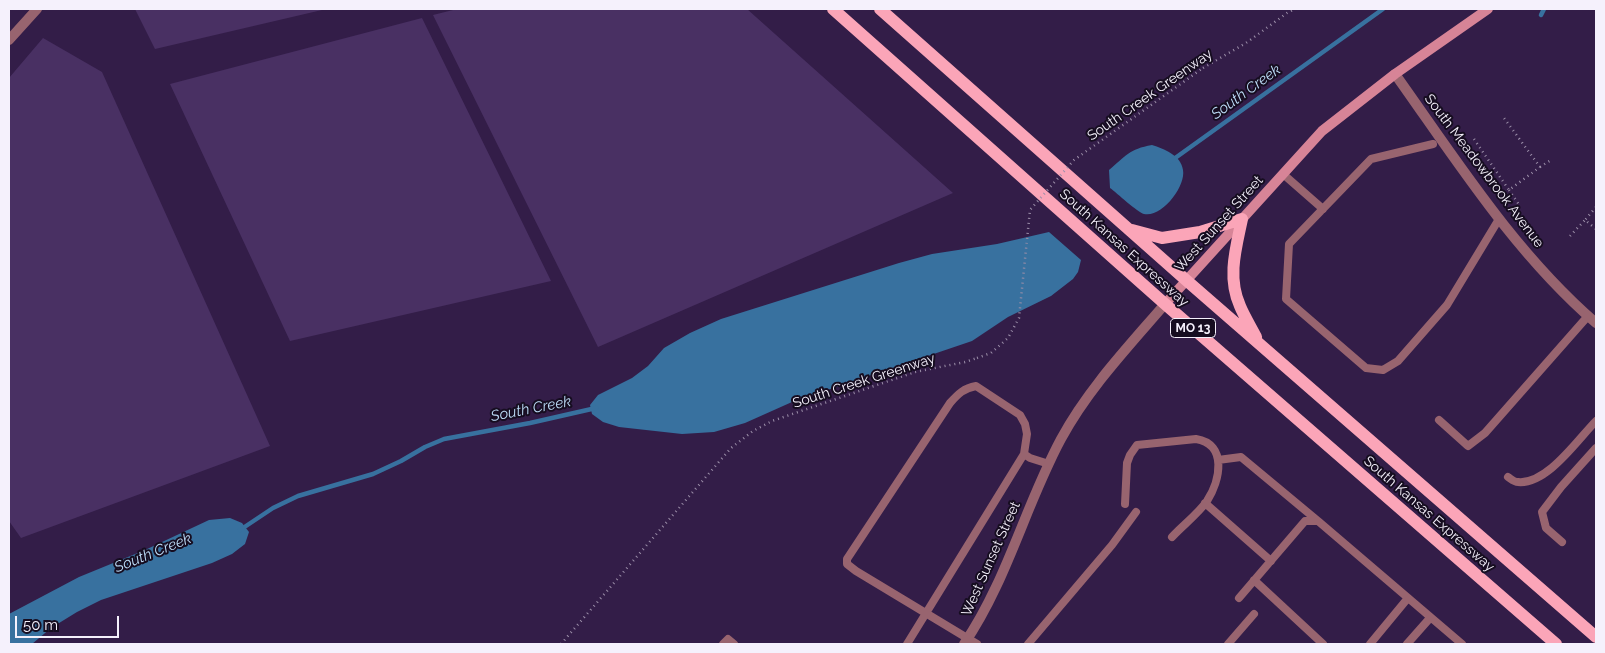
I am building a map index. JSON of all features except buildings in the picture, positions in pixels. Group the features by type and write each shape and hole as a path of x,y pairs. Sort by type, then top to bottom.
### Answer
{"main road":[{"name":"South Kansas Expressway","path":"833,9 1165,304 1556,644"},
{"name":"South Kansas Expressway","path":"880,9 1186,280 1596,637"},
{"name":"West Sunset Street","path":"1165,304 1322,131 1395,74 1488,9"},
{"path":"1127,228 1162,238 1200,232 1242,219 1233,264 1233,277 1239,305 1260,344"}],"street":[{"path":"9,40 36,9"},
{"name":"South Meadowbrook Avenue","path":"1395,74 1500,220 1548,277 1592,320"},
{"name":"West Sunset Street","path":"970,642 998,585 1049,464 1067,429 1115,362 1165,304"}],"lane":[{"path":"1433,144 1372,159 1288,244 1286,299 1366,368 1383,370 1398,360 1447,305 1500,220"},
{"path":"1283,174 1323,209"},
{"path":"1440,420 1468,446 1485,433 1592,320"},
{"path":"907,644 926,613 1024,454 1027,434 1025,424 1020,415 976,386 969,387 959,393 950,403 892,494 847,559 847,564 856,571 926,613 970,642"},
{"path":"1508,477 1516,482 1530,481 1552,470 1596,421"},
{"path":"1125,504 1127,463 1137,445 1196,439 1205,440 1214,448 1218,460 1218,472 1213,489 1206,502 1172,536"},
{"path":"1562,542 1546,528 1542,512 1561,487 1596,448"},
{"path":"1024,454 1049,464"},
{"path":"1218,460 1241,457 1461,644"},
{"path":"1206,502 1271,561"},
{"path":"1028,644 1112,545 1136,512"},
{"path":"1239,598 1305,521 1318,521"},
{"path":"1254,580 1323,644"},
{"path":"1370,644 1408,598"},
{"path":"1228,644 1254,614"},
{"path":"1407,644 1430,618"},
{"path":"723,644 728,639 734,644"}],"path":[{"name":"South Creek Greenway","path":"561,644 731,448 753,430 772,421 915,372 965,362 991,354 1008,338 1019,318 1030,210 1074,160 1203,68 1246,43 1295,9"},
{"path":"1504,118 1540,167"},
{"path":"1474,139 1520,206"},
{"path":"1509,190 1551,160"},
{"path":"1570,236 1596,207"},
{"path":"1585,220 1596,229"}],"shaded area":[{"path":"135,9 321,9 322,10 155,49"},
{"path":"457,9 747,9 953,193 598,347 433,15"},
{"path":"422,18 551,281 290,341 170,84"},
{"path":"43,38 102,72 270,446 21,538 9,521 9,78"}],"water":[{"path":"1152,145 1167,151 1179,160 1182,165 1183,177 1177,192 1165,206 1151,214 1144,214 1110,188 1109,170 1133,151"},
{"path":"1049,232 1081,260 1078,272 1073,279 1051,296 1008,317 972,341 792,402 745,423 714,432 682,434 619,427 603,422 592,414 590,405 598,395 632,378 648,366 664,348 690,333 721,319 932,254 997,244"},
{"path":"230,518 242,523 249,532 245,544 232,554 212,563 101,600 51,628 32,644 9,644 9,614 79,577 145,550 209,520"}],"waterway":[{"name":"South Creek","path":"1171,161 1383,9"},
{"path":"1541,15 1544,9"},
{"name":"South Creek","path":"240,530 273,508 298,496 373,474 444,439 530,423 596,408"}]}
